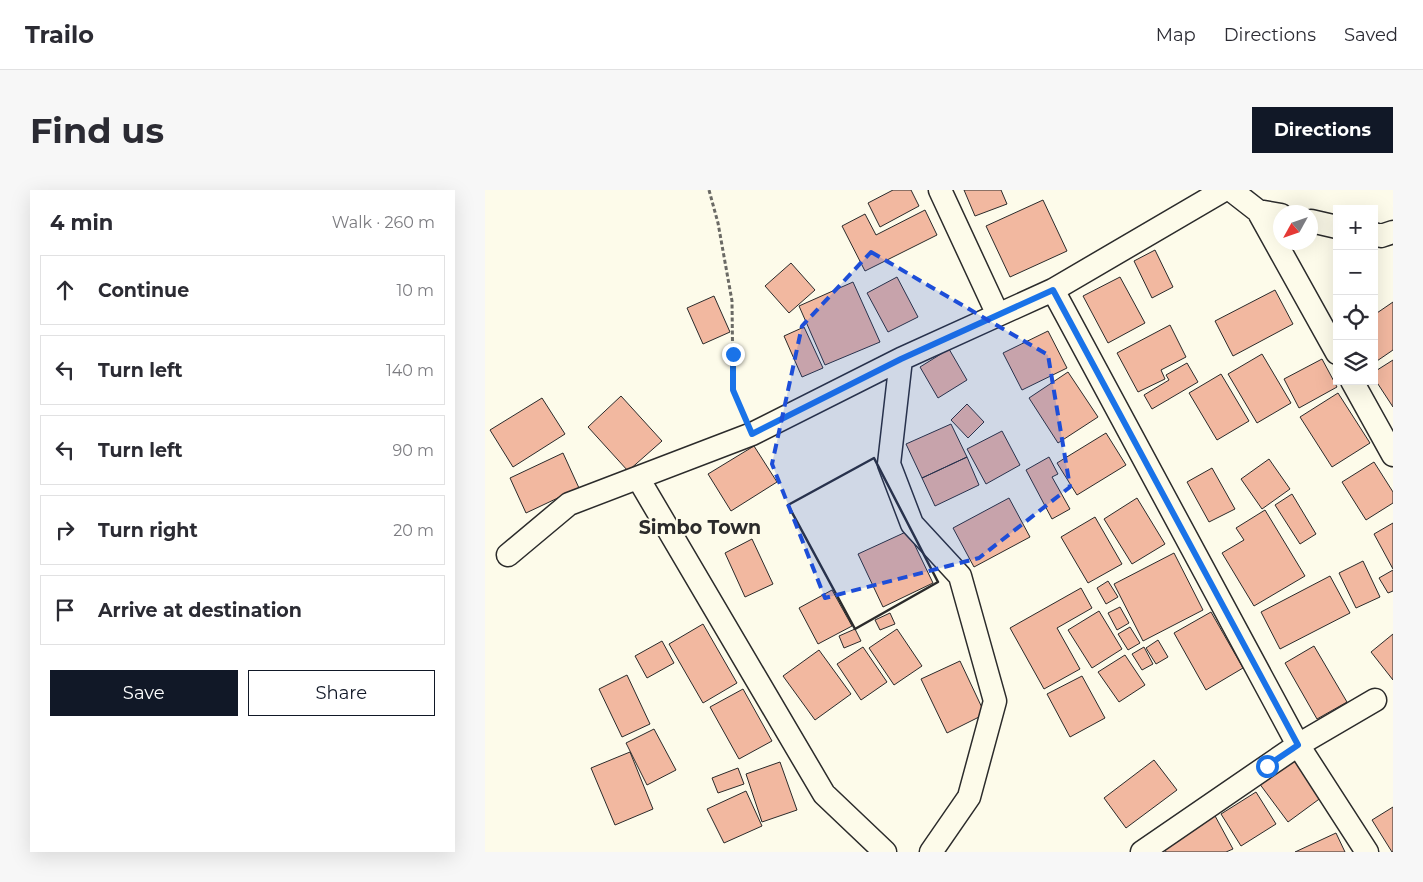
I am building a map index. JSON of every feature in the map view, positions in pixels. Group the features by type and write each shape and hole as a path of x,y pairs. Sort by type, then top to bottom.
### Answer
{"street":[{"path":"940,190 997,315"},
{"path":"508,555 569,504 752,434 901,359 1053,290 1224,190"},
{"path":"1231,190 1258,211 1333,346"},
{"path":"1258,211 1273,214"},
{"path":"1318,223 1333,226"},
{"path":"1378,235 1393,232"},
{"path":"1053,290 1298,745 1367,852"},
{"path":"901,359 889,464 912,524 960,576 995,701 969,797 931,852"},
{"path":"1354,385 1393,455"},
{"path":"638,478 824,794 885,852"},
{"path":"1142,852 1298,745 1375,700"}],"path":[{"path":"709,190 718,222 732,301 733,390 752,434"}],"highlighted area":[{"path":"871,252 1048,355 1070,487 979,558 825,598 772,464 802,326"}],"building":[{"path":"893,190 911,190 919,206 880,227 868,203"},
{"path":"964,190 1001,190 1007,204 975,216"},
{"path":"1043,200 1067,251 1010,277 986,226"},
{"path":"925,210 937,235 865,271 842,226 865,214 876,235"},
{"path":"1155,250 1173,287 1152,298 1134,261"},
{"path":"791,263 815,290 789,313 765,286"},
{"path":"897,277 918,317 888,332 867,293"},
{"path":"1120,277 1145,323 1108,343 1083,296"},
{"path":"853,282 880,342 825,365 799,306"},
{"path":"1275,290 1293,324 1233,356 1215,321"},
{"path":"714,296 730,332 703,344 687,308"},
{"path":"1393,302 1393,350 1378,360 1378,340 1378,312"},
{"path":"1170,325 1186,357 1161,370 1165,379 1138,392 1117,353"},
{"path":"804,327 823,368 802,377 784,336"},
{"path":"1048,331 1067,368 1022,390 1003,353"},
{"path":"949,349 967,380 938,398 920,367"},
{"path":"1262,354 1291,403 1257,423 1228,374"},
{"path":"1322,359 1333,380 1333,385 1337,387 1299,408 1284,379"},
{"path":"1393,360 1393,407 1378,384 1378,369"},
{"path":"1187,363 1198,382 1152,409 1144,395 1169,380 1166,375"},
{"path":"1068,372 1098,417 1058,443 1029,398"},
{"path":"1221,374 1249,421 1217,440 1189,393"},
{"path":"1338,393 1370,443 1332,467 1300,417"},
{"path":"621,396 662,441 628,471 588,427"},
{"path":"542,398 565,434 513,467 490,430"},
{"path":"967,404 984,422 968,438 951,420"},
{"path":"951,424 967,457 922,478 906,444"},
{"path":"1002,431 1020,465 986,484 967,449"},
{"path":"1106,433 1126,465 1077,495 1057,463"},
{"path":"754,446 777,482 731,511 708,474"},
{"path":"563,453 579,488 526,513 510,478"},
{"path":"967,457 979,485 935,506 922,478"},
{"path":"1049,457 1058,474 1052,477 1070,509 1052,519 1026,470"},
{"path":"1269,459 1290,489 1262,509 1241,479"},
{"path":"1374,462 1393,492 1393,503 1366,520 1342,482"},
{"path":"1212,468 1235,509 1209,522 1187,482"},
{"path":"1292,494 1316,534 1300,544 1275,505"},
{"path":"1009,498 1030,537 974,567 953,528"},
{"path":"1137,498 1165,544 1132,564 1104,519"},
{"path":"1265,510 1305,576 1254,606 1222,553 1244,540 1236,528"},
{"path":"1095,517 1122,564 1088,583 1061,537"},
{"path":"1393,523 1393,569 1374,534"},
{"path":"908,531 933,583 883,607 858,554"},
{"path":"752,539 773,584 745,597 725,553"},
{"path":"1174,553 1203,610 1143,641 1114,584"},
{"path":"1363,561 1380,597 1356,608 1339,573"},
{"path":"1393,570 1393,591 1388,593 1379,578"},
{"path":"1330,576 1350,613 1280,649 1261,612"},
{"path":"1108,581 1118,597 1106,604 1097,588"},
{"path":"1081,588 1092,608 1057,628 1080,669 1044,689 1010,628"},
{"path":"832,590 852,626 818,644 799,608"},
{"path":"1120,607 1129,623 1117,630 1108,613"},
{"path":"1099,611 1122,649 1092,668 1068,630"},
{"path":"1211,612 1243,668 1206,690 1174,633"},
{"path":"890,613 895,624 880,630 875,620"},
{"path":"703,624 737,683 703,703 669,644"},
{"path":"1130,627 1140,643 1128,650 1118,634"},
{"path":"855,629 861,641 844,648 839,636"},
{"path":"897,629 922,666 894,685 869,648"},
{"path":"1393,634 1393,680 1371,652"},
{"path":"1158,640 1168,657 1156,664 1146,648"},
{"path":"662,641 674,663 647,678 635,656"},
{"path":"1314,646 1347,702 1317,719 1285,663"},
{"path":"863,647 887,682 861,700 837,664"},
{"path":"1144,647 1153,664 1142,670 1132,654"},
{"path":"819,650 851,694 815,720 783,676"},
{"path":"1125,655 1145,685 1119,702 1098,672"},
{"path":"960,661 985,714 947,733 921,679"},
{"path":"627,675 650,724 622,737 599,689"},
{"path":"1082,676 1105,718 1070,737 1047,694"},
{"path":"743,689 772,741 739,759 710,707"},
{"path":"654,729 676,770 647,785 626,743"},
{"path":"630,752 653,809 615,825 591,768"},
{"path":"1294,758 1322,797 1288,822 1259,783"},
{"path":"1154,760 1177,790 1126,828 1104,798"},
{"path":"780,762 797,810 762,822 746,774"},
{"path":"738,768 744,784 718,793 712,778"},
{"path":"746,791 762,826 724,843 707,809"},
{"path":"1256,792 1276,824 1241,846 1221,814"},
{"path":"1393,807 1393,852 1392,852 1372,820"},
{"path":"1214,814 1233,849 1226,852 1166,852 1161,843"},
{"path":"1336,833 1345,852 1295,852"}],"wall":[{"path":"874,458 938,582 855,629 788,505 874,458"}],"district":[{"name":"Simbo Town","path":"700,527"}],"route":[{"path":"733,354 733,390 752,434 901,359 1053,290 1298,745 1267,766"}]}
